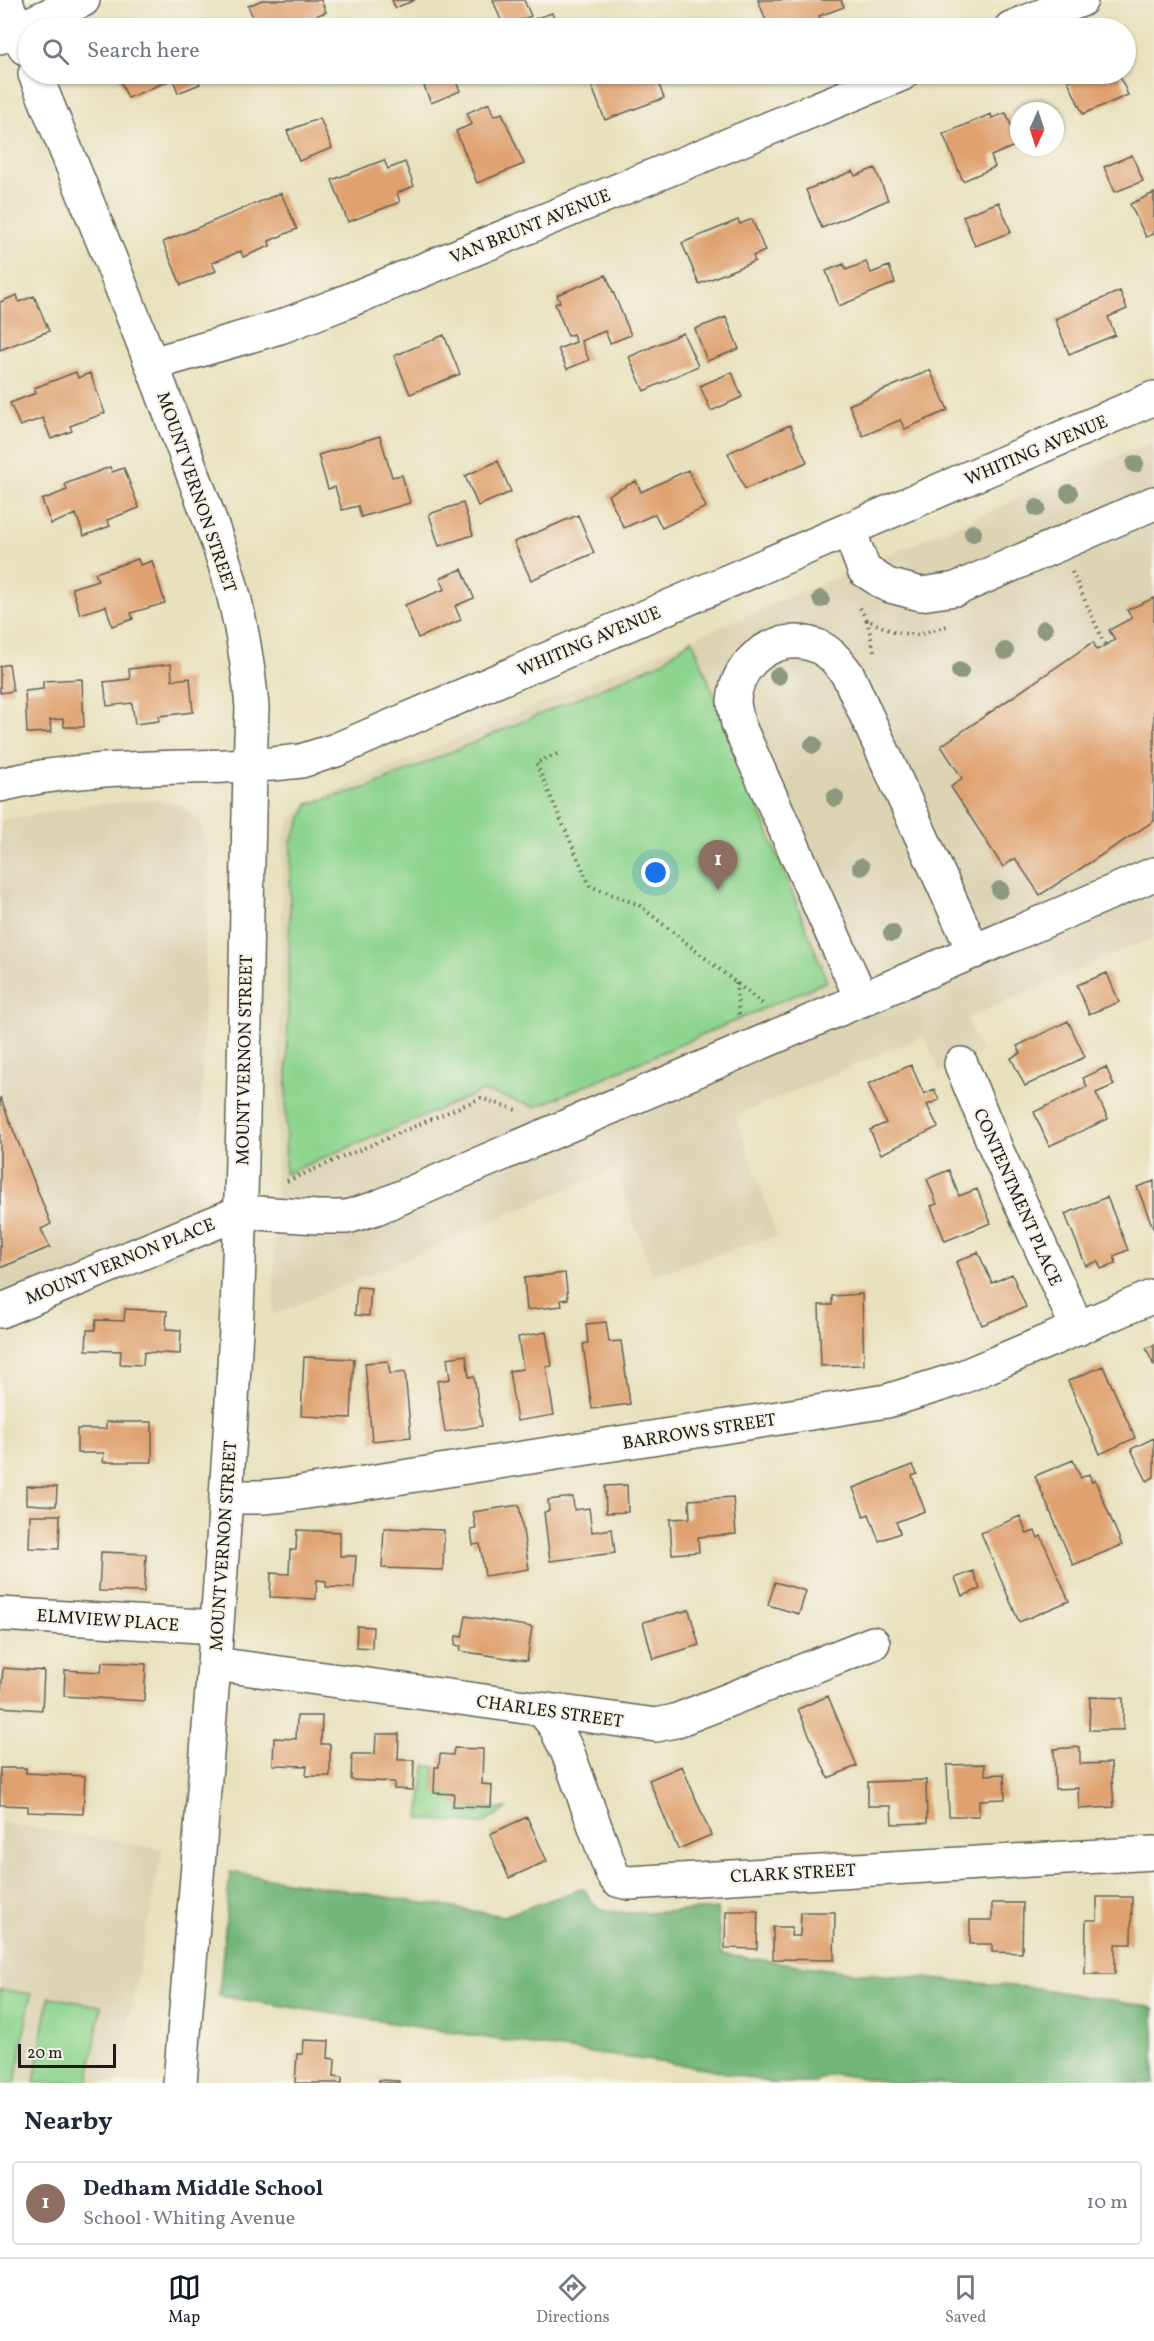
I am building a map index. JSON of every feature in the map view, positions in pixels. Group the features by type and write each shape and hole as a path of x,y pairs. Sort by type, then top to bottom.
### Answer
{"street":[{"path":"42,18 83,0"},
{"path":"1036,18 1081,0"},
{"name":"MOUNT VERNON STREET","path":"39,84 152,364 215,536 229,579 248,664 252,707 241,1212 227,1497 180,2083"},
{"name":"VAN BRUNT AVENUE","path":"152,364 280,327 340,304 878,84"},
{"name":"WHITING AVENUE","path":"0,785 36,777 101,769 251,766 301,761 336,750 1154,398"},
{"path":"849,530 864,570 887,585 921,594 956,589 1154,503"},
{"path":"862,1000 738,724 734,703 736,683 746,666 760,651 779,643 799,641 819,647 836,658 848,675 974,952"},
{"path":"241,1212 347,1217 376,1208 1154,874"},
{"name":"CONTENTMENT PLACE","path":"961,1064 997,1151 1078,1329"},
{"name":"MOUNT VERNON PLACE","path":"0,1311 241,1212"},
{"name":"BARROWS STREET","path":"227,1497 294,1494 887,1401 958,1379 1154,1296"},
{"name":"ELMVIEW PLACE","path":"0,1614 217,1627"},
{"name":"CHARLES STREET","path":"215,1664 656,1725 675,1721 873,1643"},
{"name":"CLARK STREET","path":"543,1711 555,1726 565,1746 612,1873 617,1880 628,1883 1154,1853"}],"path":[{"path":"1082,567 1071,571 1105,645"},
{"path":"867,620 875,656"},
{"path":"557,754 536,763 590,886 639,905 766,1007"},
{"path":"735,982 740,1027"},
{"path":"285,1182 481,1098 526,1114"}],"shaded area":[{"path":"1154,441 1154,937 967,1018 981,1053 939,1071 924,1036 736,1116 777,1236 652,1275 616,1168 273,1315 283,844 288,825 302,808 322,797"},
{"path":"155,800 184,806 201,824 208,850 198,1247 0,1331 0,821 86,805"},
{"path":"0,1822 163,1849 116,2083 0,2083"}],"green space":[{"path":"692,639 827,981 536,1107 483,1091 285,1174 291,842 308,804 369,787 662,662"},
{"path":"425,1766 435,1767 434,1792 454,1794 454,1806 507,1809 482,1824 419,1819"},
{"path":"230,1872 504,1916 584,1888 596,1905 611,1911 640,1913 717,1909 721,1954 841,1971 1036,1988 1154,2008 1154,2083 896,2083 835,2074 819,2078 815,2083 771,2083 705,2068 539,2046 219,1996"},
{"path":"0,1989 31,1994 15,2083 0,2083"},
{"path":"49,1997 101,2006 88,2083 34,2083"}],"building":[{"path":"262,0 321,0 326,12 311,18 253,18 248,6"},
{"path":"392,0 415,0 395,8"},
{"path":"493,0 524,0 531,16 526,18 500,18"},
{"path":"758,0 841,0 844,7 819,16 820,18 765,18"},
{"path":"552,13 554,18 537,18"},
{"path":"122,84 161,84 128,98"},
{"path":"175,84 200,84 178,93"},
{"path":"423,84 457,84 460,91 431,103"},
{"path":"591,84 659,84 664,98 605,120"},
{"path":"1069,84 1123,84 1128,95 1083,114"},
{"path":"489,103 494,116 502,113 524,164 477,183 456,131 472,124 467,113"},
{"path":"1006,113 1010,123 1010,148 991,156 995,167 963,181 943,134 991,114 992,118"},
{"path":"320,118 332,148 299,161 287,131"},
{"path":"1132,155 1143,181 1115,192 1104,167"},
{"path":"384,160 388,169 405,162 414,186 397,193 400,202 348,222 332,180"},
{"path":"875,168 888,200 822,228 806,190 853,171 855,176"},
{"path":"281,193 297,229 269,241 270,246 243,257 241,251 212,263 216,271 181,285 163,242"},
{"path":"1154,193 1154,234 1146,237 1130,204"},
{"path":"999,202 1011,232 975,246 963,216"},
{"path":"752,219 765,251 753,256 755,261 699,284 682,243 738,220 740,224"},
{"path":"866,262 871,273 889,266 895,283 839,306 826,271 844,264 846,270"},
{"path":"606,275 631,335 610,343 605,331 581,341 589,360 567,369 558,349 576,342 573,334 568,336 555,304 560,302 557,295"},
{"path":"1120,291 1127,309 1108,317 1115,335 1069,354 1055,319"},
{"path":"17,295 19,302 34,296 49,331 0,350 0,302"},
{"path":"726,317 739,349 707,361 695,329"},
{"path":"683,333 698,366 644,391 629,357"},
{"path":"444,335 460,374 410,394 394,356"},
{"path":"930,370 948,410 905,429 900,420 863,436 849,405"},
{"path":"76,372 78,378 90,373 105,413 70,426 72,431 51,439 43,418 20,426 10,403 36,393 34,388"},
{"path":"732,372 742,397 711,411 700,386"},
{"path":"790,425 807,462 745,489 728,453"},
{"path":"380,436 392,477 402,475 410,503 361,517 358,506 342,510 335,487 328,489 318,455"},
{"path":"498,461 511,492 478,506 465,476"},
{"path":"110,467 112,472 124,468 139,508 107,520 110,526 84,536 76,514 51,524 42,500 67,490 65,484"},
{"path":"688,470 706,507 662,528 655,514 624,528 608,495 636,481 641,492"},
{"path":"463,503 473,535 439,546 429,514"},
{"path":"578,515 594,553 531,580 514,542"},
{"path":"138,559 140,565 152,561 165,603 131,613 133,619 112,626 106,606 80,614 72,588 98,580 95,573"},
{"path":"462,569 474,598 455,606 461,620 418,638 405,605 445,589 440,578"},
{"path":"1154,598 1154,821 1040,895 1015,858 1003,867 951,787 962,778 941,746 1093,642 1097,650 1115,640 1109,630 1132,618 1127,610"},
{"path":"9,664 13,691 0,693 0,666"},
{"path":"171,664 172,680 190,678 193,712 159,716 159,721 135,724 132,703 107,706 104,682 130,679 129,669"},
{"path":"82,679 84,727 64,727 63,719 50,720 51,732 27,733 25,691 43,689 43,681"},
{"path":"1107,973 1119,1002 1089,1014 1077,985"},
{"path":"1068,1021 1085,1057 1025,1086 1011,1058 1021,1053 1017,1046"},
{"path":"911,1065 924,1094 934,1089 939,1100 927,1105 938,1127 881,1154 870,1130 886,1123 868,1084"},
{"path":"1106,1067 1114,1085 1096,1093 1108,1119 1049,1146 1034,1112 1087,1087 1083,1078"},
{"path":"0,1097 51,1224 41,1229 50,1247 0,1268"},
{"path":"949,1170 959,1196 977,1189 991,1223 945,1241 931,1206 937,1204 927,1179"},
{"path":"1154,1181 1154,1230 1137,1187"},
{"path":"1107,1197 1128,1250 1114,1256 1116,1263 1101,1269 1098,1261 1086,1266 1065,1214"},
{"path":"978,1252 992,1283 1012,1274 1026,1307 982,1325 956,1262"},
{"path":"565,1273 568,1299 561,1300 562,1306 527,1310 524,1278"},
{"path":"357,1287 371,1288 369,1316 355,1315"},
{"path":"862,1294 864,1365 821,1366 819,1305 832,1305 832,1296"},
{"path":"125,1309 167,1311 166,1329 181,1330 180,1354 144,1352 143,1365 120,1364 121,1351 86,1350 87,1330 95,1330 96,1320 124,1321"},
{"path":"606,1322 609,1342 621,1341 630,1404 592,1409 583,1344 588,1343 586,1324"},
{"path":"546,1332 552,1366 546,1367 554,1415 517,1421 509,1371 523,1369 518,1337"},
{"path":"1154,1345 1154,1366 1146,1348"},
{"path":"466,1355 469,1377 474,1376 482,1426 445,1432 437,1381 450,1379 447,1358"},
{"path":"304,1357 354,1359 351,1418 301,1416"},
{"path":"388,1361 390,1374 405,1372 411,1437 372,1441 365,1363"},
{"path":"1103,1366 1135,1438 1100,1454 1068,1381"},
{"path":"106,1422 152,1422 152,1462 103,1462 104,1453 77,1453 77,1429 106,1429"},
{"path":"1154,1438 1154,1477 1147,1481 1131,1449"},
{"path":"1073,1460 1081,1478 1089,1474 1092,1482 1095,1480 1122,1545 1073,1565 1035,1476"},
{"path":"913,1465 917,1474 912,1476 925,1511 896,1522 900,1533 879,1541 869,1514 864,1516 853,1488"},
{"path":"627,1485 628,1512 606,1513 605,1486"},
{"path":"26,1486 57,1487 56,1506 26,1504"},
{"path":"573,1497 574,1510 589,1508 592,1532 612,1529 615,1553 550,1561 544,1512 549,1511 548,1500"},
{"path":"733,1497 736,1534 698,1537 699,1552 672,1554 670,1519 690,1518 689,1500"},
{"path":"519,1505 529,1569 485,1576 480,1544 473,1545 471,1530 476,1529 473,1512"},
{"path":"30,1515 60,1515 59,1549 29,1548"},
{"path":"1020,1516 1027,1534 1035,1531 1038,1538 1041,1536 1069,1601 1019,1622 981,1533"},
{"path":"384,1528 444,1530 443,1570 382,1568"},
{"path":"297,1530 340,1532 340,1556 356,1556 354,1588 326,1587 326,1581 317,1580 316,1599 270,1597 271,1573 289,1574 290,1550 296,1550"},
{"path":"101,1552 146,1554 144,1592 99,1591"},
{"path":"973,1571 980,1589 962,1596 955,1578"},
{"path":"775,1582 806,1591 799,1614 768,1605"},
{"path":"689,1610 699,1645 653,1659 643,1622"},
{"path":"466,1616 532,1627 527,1661 460,1651 461,1646 455,1645 456,1636 462,1637"},
{"path":"357,1626 373,1627 372,1648 356,1647"},
{"path":"102,1662 146,1664 144,1701 64,1696 65,1670 101,1672"},
{"path":"3,1668 44,1671 42,1710 0,1707"},
{"path":"828,1696 857,1766 828,1778 798,1709"},
{"path":"1090,1697 1123,1698 1123,1730 1089,1730"},
{"path":"297,1716 322,1716 321,1744 330,1744 330,1776 306,1776 307,1766 273,1765 274,1738 296,1739"},
{"path":"376,1734 399,1734 398,1760 414,1760 413,1790 394,1789 394,1782 351,1780 352,1754 375,1754"},
{"path":"1080,1747 1080,1764 1111,1763 1114,1807 1079,1809 1078,1788 1055,1789 1054,1749"},
{"path":"454,1748 483,1749 482,1784 492,1785 491,1807 453,1806 454,1794 434,1793 435,1767 439,1767 440,1754 453,1755"},
{"path":"985,1764 985,1775 1004,1774 1005,1799 979,1800 979,1816 949,1816 947,1765"},
{"path":"682,1766 711,1835 678,1849 649,1780"},
{"path":"0,1768 26,1768 26,1773 85,1776 83,1814 28,1812 28,1806 0,1805"},
{"path":"926,1780 927,1823 892,1824 891,1806 868,1806 868,1782"},
{"path":"527,1817 547,1861 509,1878 490,1834"},
{"path":"1097,1897 1132,1897 1131,1944 1115,1944 1115,1974 1085,1974 1086,1920 1097,1920"},
{"path":"992,1903 1023,1903 1022,1953 992,1952 992,1944 970,1944 970,1920 992,1920"},
{"path":"726,1911 758,1911 757,1949 725,1948"},
{"path":"801,1912 835,1912 834,1960 773,1959 773,1927 792,1927 791,1936 800,1936"},
{"path":"304,2040 329,2041 328,2058 335,2059 334,2076 342,2077 342,2083 295,2083 297,2054 303,2054"},
{"path":"379,2080 399,2081 399,2083 379,2083"}],"place":[{"name":"Dedham Middle School","path":"718,890"}]}
